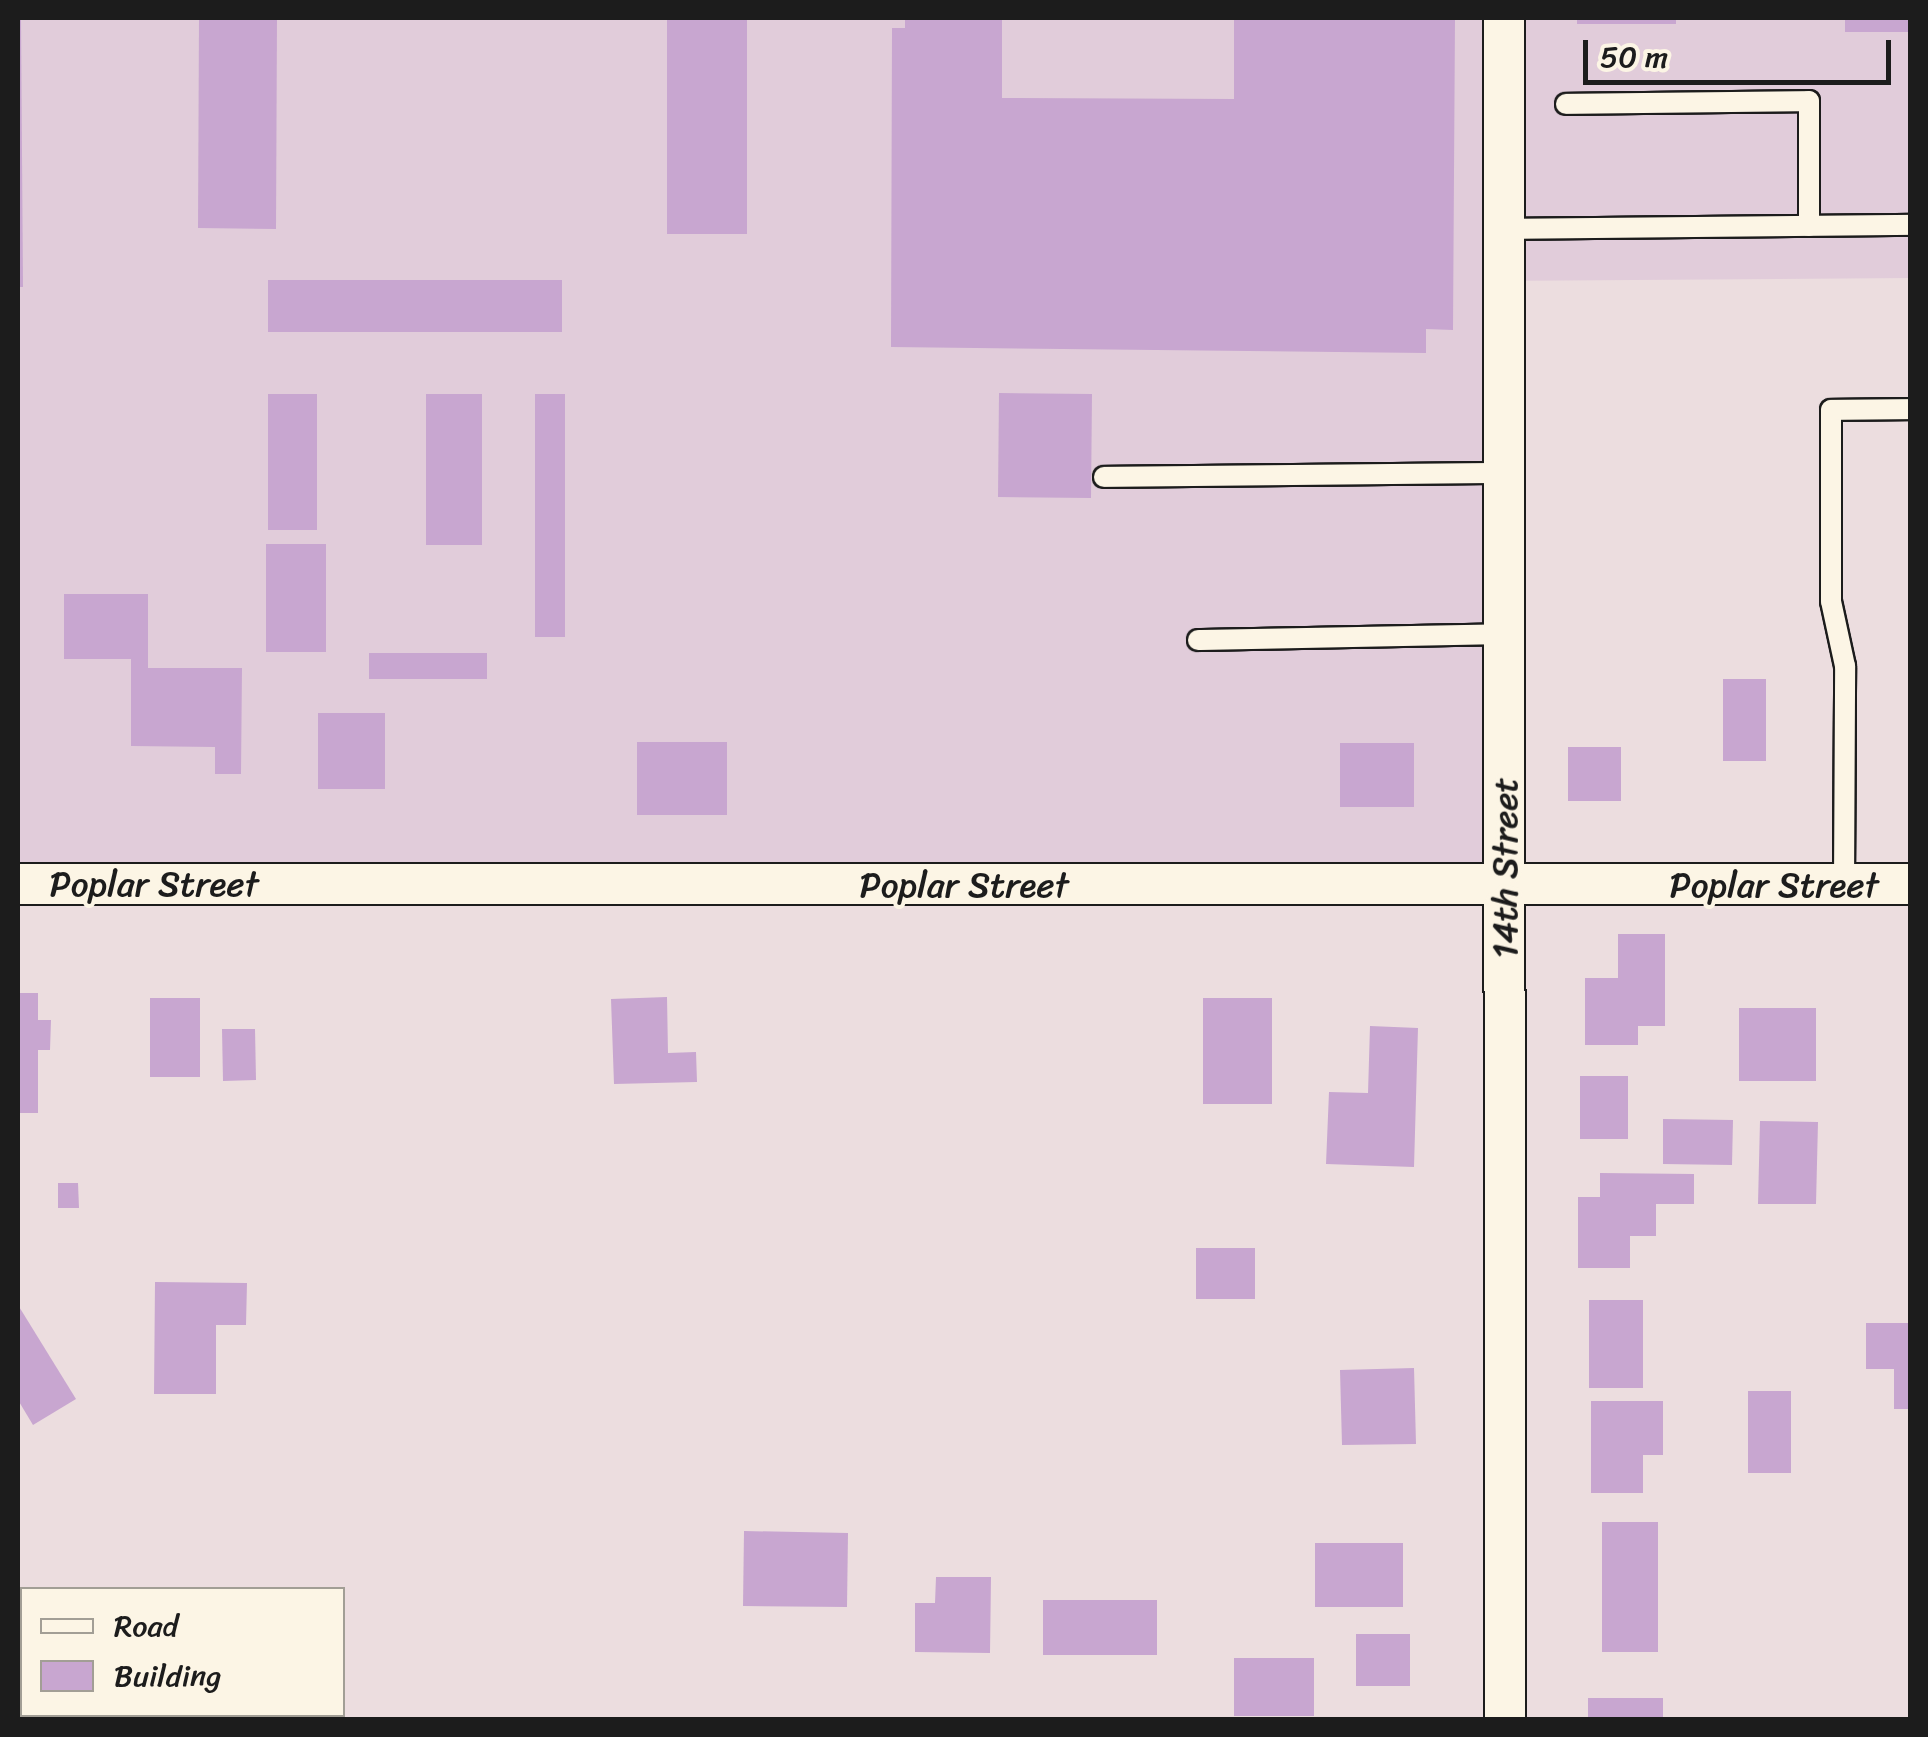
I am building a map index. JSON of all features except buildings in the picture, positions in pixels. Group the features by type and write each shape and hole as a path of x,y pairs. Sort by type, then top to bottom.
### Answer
{"street":[{"name":"14th Street","path":"1504,18 1505,1720"},
{"name":"Poplar Street","path":"18,884 1910,884"}],"lane":[{"path":"1566,104 1809,101 1809,226"},
{"path":"1505,229 1910,225"},
{"path":"1844,884 1845,666 1830,601 1830,410 1910,409"},
{"path":"1104,477 1506,473"},
{"path":"1198,640 1507,634"}],"shaded area":[{"path":"18,18 1910,18 1910,278 1505,281 1504,886 18,884"}]}
